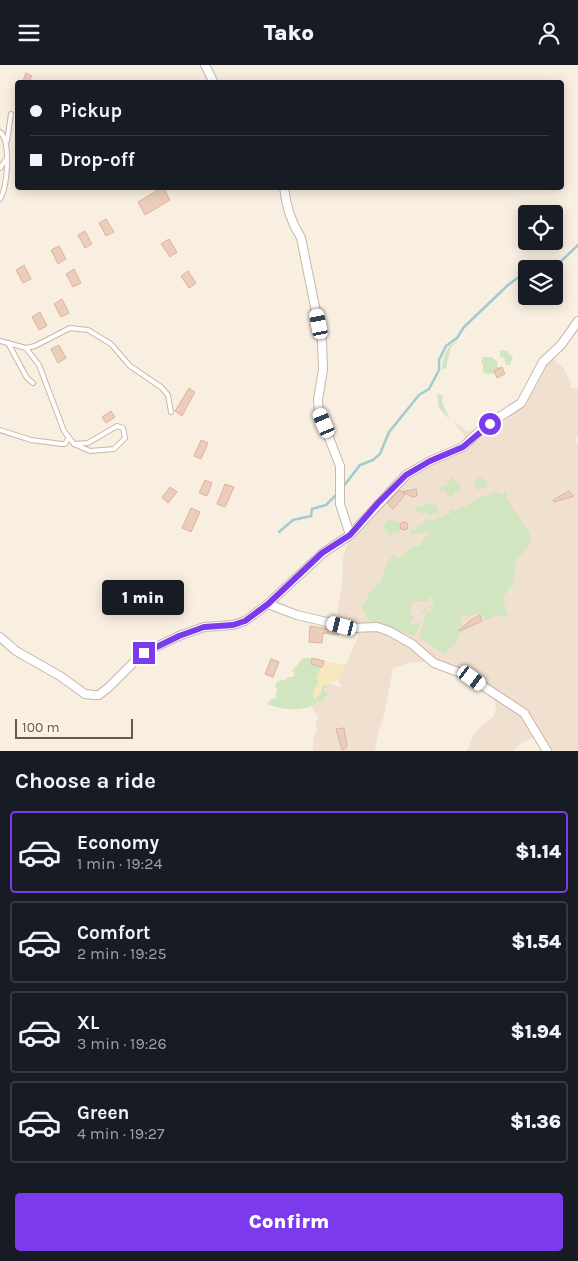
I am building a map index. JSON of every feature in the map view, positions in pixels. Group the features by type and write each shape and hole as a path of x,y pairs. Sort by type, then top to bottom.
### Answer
{"street":[{"path":"205,65 212,80"},
{"path":"285,190 292,225 301,239 322,341 323,369 318,400 319,412 340,466 340,504 350,535"},
{"path":"0,637 16,651 60,676 85,694 100,695 144,653 179,636 204,627 239,623 268,604 322,553 350,535 406,475 430,461 463,447 484,427 521,403 543,362 561,345 578,321"},
{"path":"268,604 298,615 352,628 377,627 389,631 412,644 434,663 466,675 524,713 548,751"}],"lane":[{"path":"6,148 11,114"},
{"path":"0,132 5,137 7,158 6,183 0,199"},
{"path":"0,167 7,158"},
{"path":"0,341 26,347 41,343 70,328 88,330 111,344 130,366 161,387 168,395 172,412"},
{"path":"8,343 27,378 33,383"},
{"path":"26,347 39,365 54,411 68,439 74,444 90,451 114,449 124,441 125,432 120,426 117,426 88,443 74,444"},
{"path":"0,431 31,440 62,444 65,444 68,439"}],"shaded area":[{"path":"565,344 554,359 564,369 571,383 570,387 578,390 578,436 575,440 578,444 578,751 547,751 538,735 520,744 514,751 467,751 474,733 494,716 496,706 493,693 472,678 434,663 425,662 409,663 393,668 385,712 375,751 313,751 313,739 317,729 315,721 319,719 311,707 318,701 323,702 326,686 333,684 338,687 342,686 338,681 359,635 340,628 337,610 342,584 343,557 350,535 406,475 454,451 463,442 464,435 452,421 468,431 479,428 489,417 501,413 518,400 528,382"}],"green space":[{"path":"458,341 451,347 446,368 442,370 447,349"},
{"path":"500,350 508,351 509,355 513,356 510,365 506,365 504,358 500,357"},
{"path":"483,357 491,357 498,362 497,366 500,368 494,371 495,374 490,373 489,375 483,372 481,361"},
{"path":"437,393 443,396 442,402 450,420 439,408"},
{"path":"451,477 461,484 459,486 461,489 454,493 451,498 444,491 440,492 439,487 446,486"},
{"path":"480,477 486,480 487,485 486,489 480,488 478,491 474,483"},
{"path":"506,490 507,500 529,532 531,539 528,547 516,560 513,583 504,596 504,603 509,617 497,616 482,621 484,618 477,613 468,617 462,615 460,619 463,624 459,628 461,631 456,642 444,655 419,637 426,615 421,612 428,607 425,612 432,611 430,607 434,602 431,598 427,598 430,601 414,602 411,605 410,616 413,615 414,618 410,624 421,623 415,636 369,621 361,605 366,603 369,593 380,583 387,563 394,554 395,558 400,558 413,546 421,546 423,539 429,535 428,531 412,535 411,526 416,531 417,526 422,525 425,520 430,519 432,522 438,517 445,517 445,514 450,514 450,509 456,511 458,508 481,496 485,495 488,498 490,493 498,492 503,495"},
{"path":"426,503 435,504 440,514 435,513 430,517 426,512 424,514 415,511 416,507 421,507"},
{"path":"388,519 401,523 399,533 392,533 391,537 383,527"},
{"path":"303,658 312,658 311,664 322,667 316,678 319,681 313,693 314,699 320,694 323,685 333,684 324,689 328,695 324,697 323,702 318,701 314,705 301,709 279,708 267,704 271,699 277,698 275,694 278,689 275,687 277,681 293,677 295,673 292,671"}],"sand":[{"path":"324,661 345,665 340,678 335,682 323,685 320,694 314,699 313,693 319,681 316,678"}],"building":[{"path":"26,73 32,76 30,80 23,80"},
{"path":"158,190 165,190 170,200 145,215 138,202"},
{"path":"106,219 114,232 106,236 99,223"},
{"path":"85,231 92,244 85,248 78,235"},
{"path":"169,239 177,252 170,257 161,244"},
{"path":"59,246 66,259 58,264 51,250"},
{"path":"24,265 31,279 23,283 16,270"},
{"path":"74,269 81,283 73,287 66,274"},
{"path":"188,271 196,283 189,288 181,276"},
{"path":"62,299 69,313 61,317 54,304"},
{"path":"40,312 47,326 39,330 32,317"},
{"path":"59,345 66,358 58,363 51,349"},
{"path":"502,367 505,374 497,378 494,371"},
{"path":"189,388 195,392 182,416 175,411"},
{"path":"111,411 115,417 106,423 102,417"},
{"path":"201,440 208,443 201,459 194,456"},
{"path":"205,480 212,483 207,496 199,493"},
{"path":"225,484 234,487 225,507 217,504"},
{"path":"170,487 177,492 168,503 162,497"},
{"path":"416,489 417,496 413,497 402,492"},
{"path":"400,490 405,495 393,509 387,503"},
{"path":"569,491 574,496 554,502 553,500"},
{"path":"191,508 200,512 191,532 182,528"},
{"path":"404,522 408,526 404,530 400,526"},
{"path":"480,615 482,621 459,630 471,620"},
{"path":"310,626 340,631 339,635 323,633 322,643 309,642"},
{"path":"312,658 324,661 322,667 311,664"},
{"path":"271,659 279,662 273,677 265,674"},
{"path":"344,728 347,747 342,750 336,729"}],"waterway":[{"path":"562,260 578,245"},
{"path":"343,487 360,465 373,460 380,454 389,432 419,395 429,389 439,370 439,360 446,346 457,338 464,327 518,278"},
{"path":"279,532 293,520 311,516 312,509 326,505 338,493"}],"route":[{"path":"144,653 179,636 204,627 233,625 245,621 268,604 322,553 350,535 406,475 442,455 463,447 484,427 490,424"}]}
